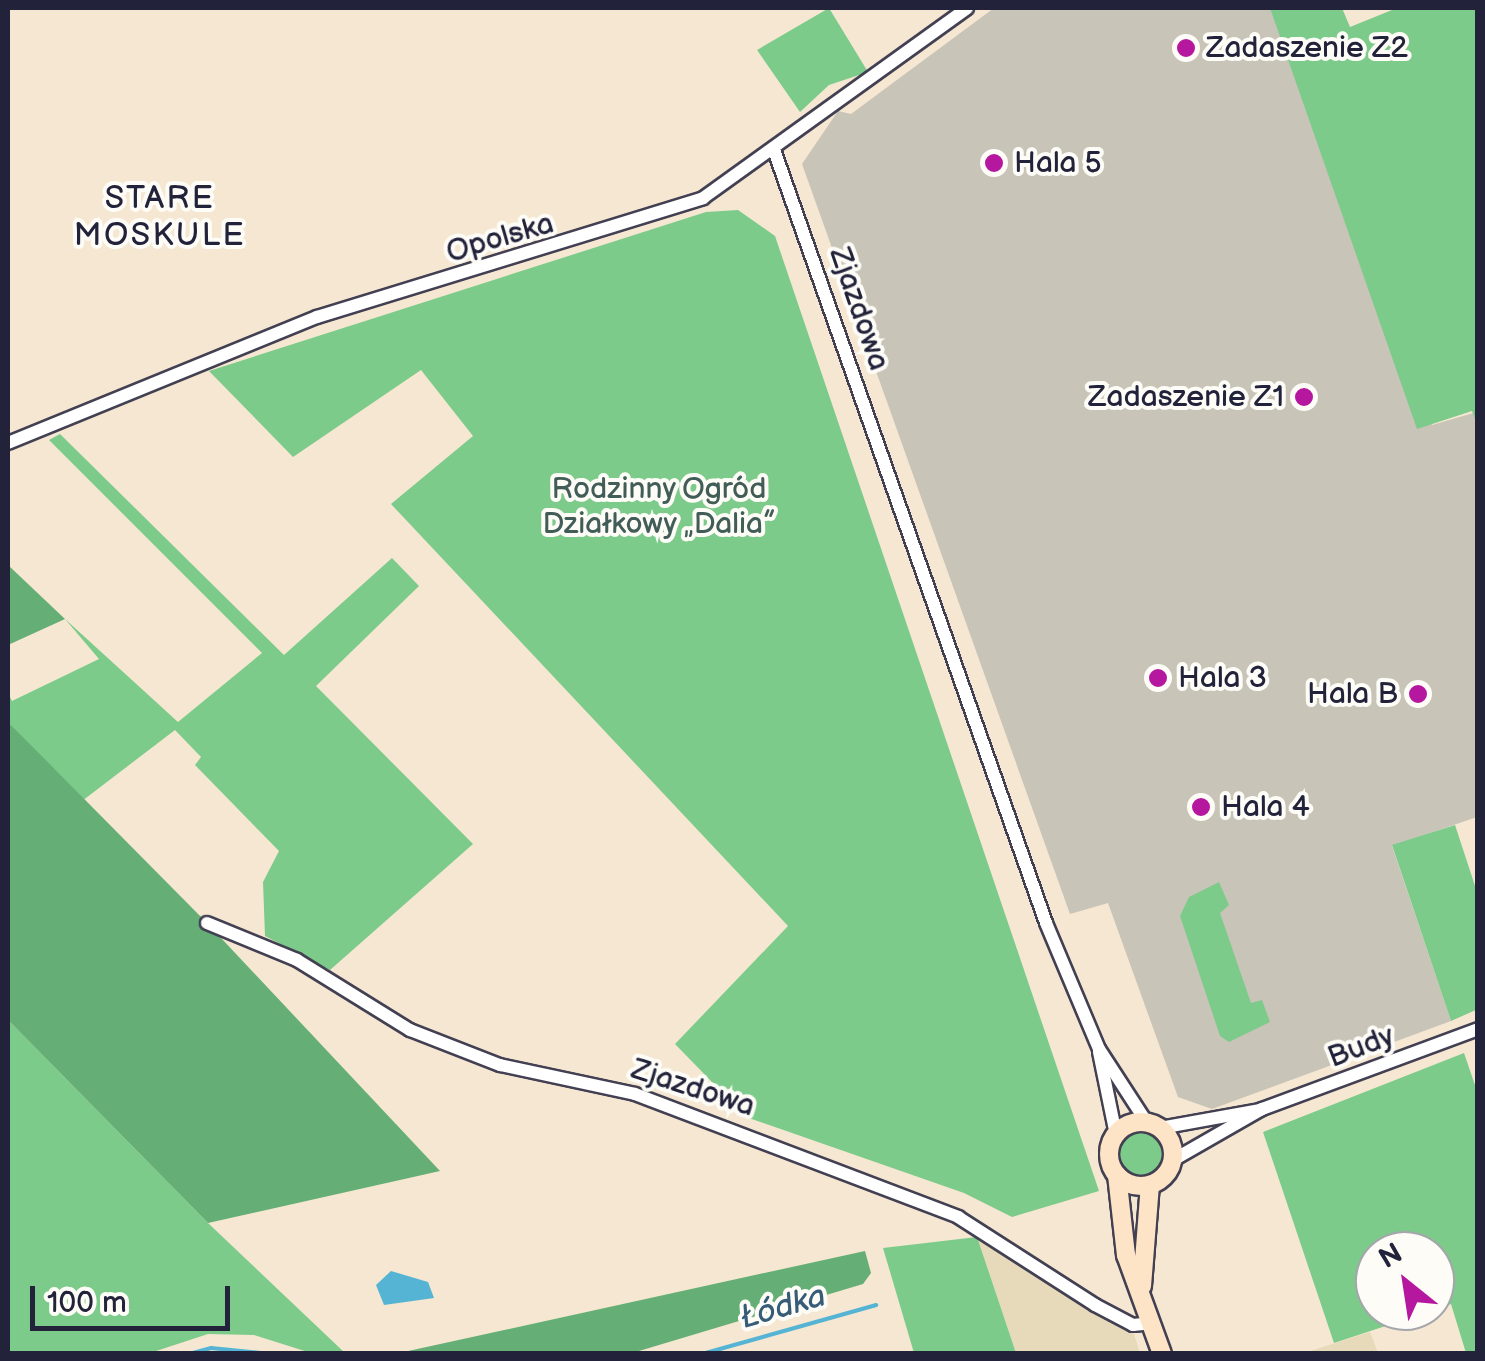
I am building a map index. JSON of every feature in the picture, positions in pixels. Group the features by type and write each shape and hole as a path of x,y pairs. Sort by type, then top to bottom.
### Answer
{"street":[{"name":"Opolska","path":"8,443 317,317 703,198 967,8"},
{"name":"Zjazdowa","path":"774,150 1032,884 1099,1050 1116,1135"},
{"name":"Zjazdowa","path":"207,923 298,960 428,1038 500,1066 650,1099 958,1218 1107,1312 1133,1325 1153,1323"},
{"name":"Budy","path":"1172,1160 1262,1109 1478,1029"},
{"name":"Zjazdowa","path":"1099,1050 1154,1126"},
{"name":"Budy","path":"1154,1126 1262,1109"},
{"path":"1142,1286 1150,1184 1172,1160 1154,1126 1116,1135 1110,1155 1117,1174 1126,1255 1142,1286 1162,1354"},
{"path":"1117,1174 1150,1184"}],"shaded area":[{"path":"994,8 1277,8 1432,425 1477,412 1477,817 1392,846 1451,1021 1212,1109 1178,1097 1108,903 1070,914 802,164 838,111 851,114"},
{"path":"977,1237 1134,1334 1140,1353 1016,1353"},
{"path":"1370,1332 1378,1353 1301,1354"}],"green space":[{"path":"829,8 868,72 829,85 800,112 757,50"},
{"path":"1270,8 1342,8 1350,27 1397,8 1477,8 1477,424 1472,411 1417,429"},
{"name":"Rodzinny Ogród Działkowy „Dalia”","path":"738,210 775,236 1099,1191 1012,1217 964,1193 746,1117 675,1044 788,926 391,504 473,436 421,370 293,457 209,371 706,212"},
{"path":"60,434 284,655 392,558 419,586 316,686 473,844 330,970 265,936 263,882 279,851 195,765 201,757 175,730 82,801 8,722 8,693 12,701 99,659 65,619 178,722 262,653 49,440"},
{"path":"8,565 65,619 8,645"},
{"path":"8,722 207,923 440,1171 208,1223 8,1020"},
{"path":"1455,825 1477,892 1478,1009 1451,1021 1392,845"},
{"path":"1219,882 1229,905 1220,913 1251,1003 1262,1000 1270,1022 1229,1042 1220,1036 1180,916 1189,897"},
{"path":"8,1020 208,1223 345,1353 311,1353 254,1335 208,1334 150,1353 8,1353"},
{"path":"1464,1053 1477,1091 1477,1353 1466,1353 1455,1317 1455,1231 1355,1231 1355,1331 1370,1331 1334,1343 1263,1132"},
{"path":"1141,1133 1156,1139 1162,1154 1156,1169 1141,1175 1126,1169 1120,1154 1126,1139"},
{"path":"977,1237 1016,1353 914,1353 883,1248"},
{"path":"865,1251 871,1273 863,1284 639,1351 399,1353"}],"water":[{"path":"391,1271 428,1282 434,1298 384,1305 376,1285"}],"waterway":[{"name":"Łódka","path":"702,1354 876,1305"},
{"name":"Łódka","path":"189,1354 211,1348 270,1354"}],"place":[{"name":"Zadaszenie Z2","path":"1186,48"},
{"name":"Hala 5","path":"994,163"},
{"name":"Zadaszenie Z1","path":"1304,397"},
{"name":"Hala 3","path":"1158,678"},
{"name":"Hala B","path":"1418,694"},
{"name":"Hala 4","path":"1201,807"}],"district":[{"name":"STARE MOSKULE","path":"160,218"}]}
